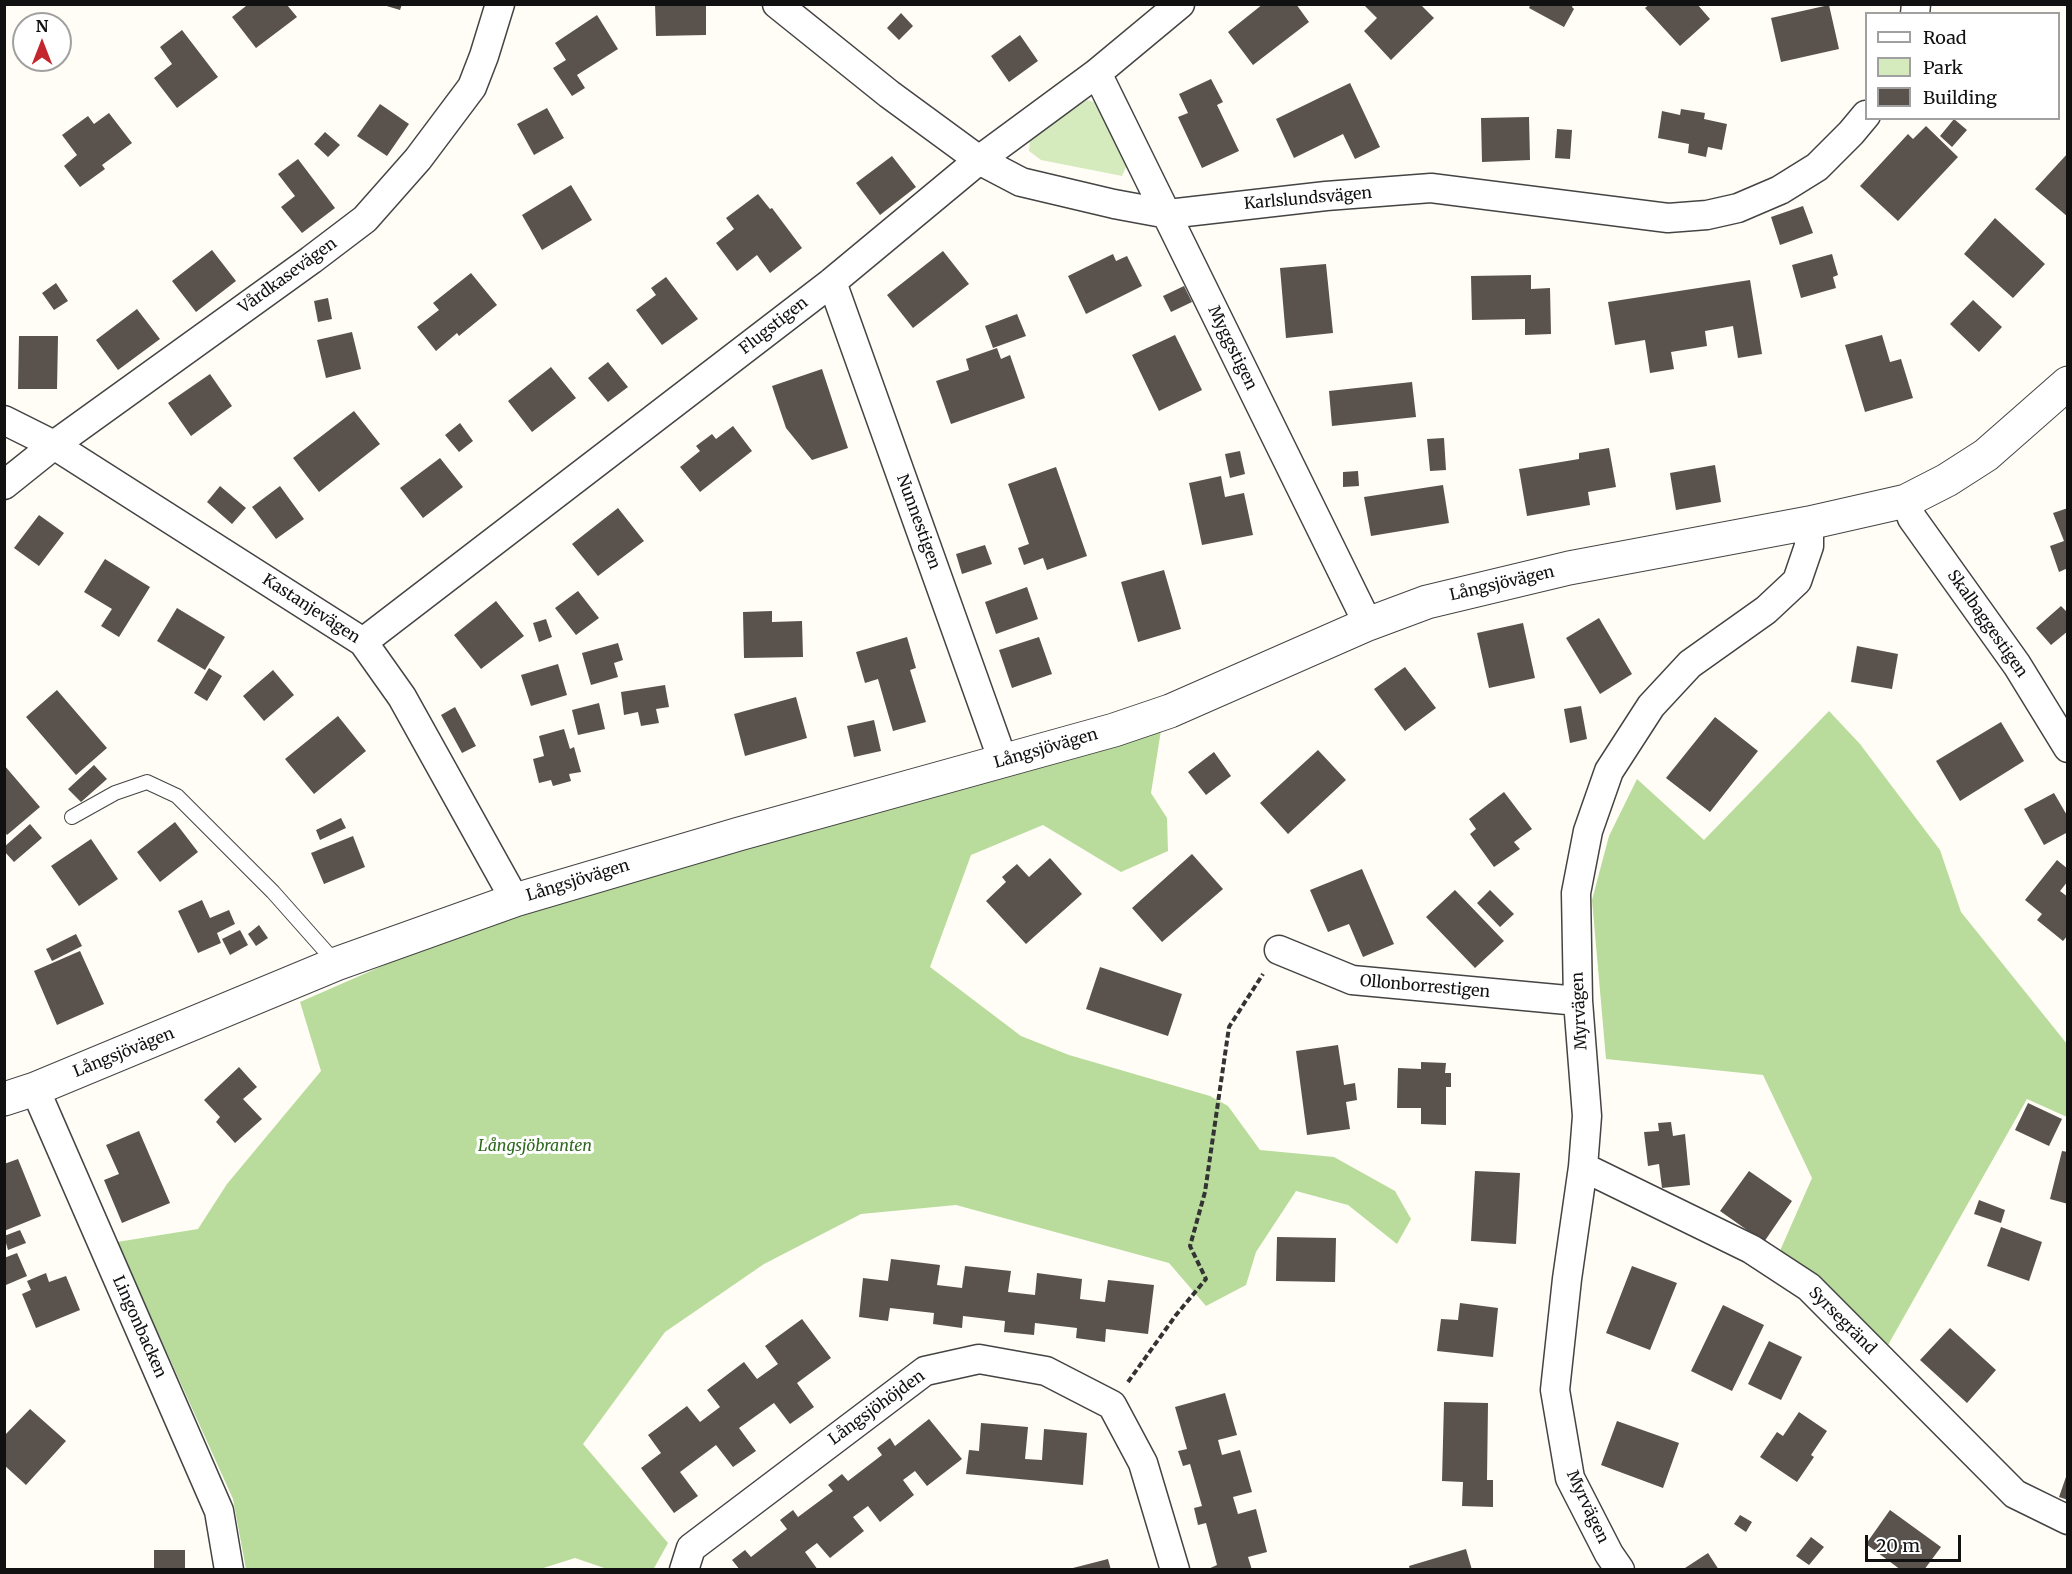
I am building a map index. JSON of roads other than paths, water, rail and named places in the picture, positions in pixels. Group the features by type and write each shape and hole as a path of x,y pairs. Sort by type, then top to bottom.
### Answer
{"street":[{"name":"Vårdkasevägen","path":"4,485 54,445 365,219 418,159 472,87 500,4"},
{"name":"Karlslundsvägen","path":"777,4 889,94 979,160 1021,182 1168,214 1326,196 1431,188 1668,218 1707,215 1738,208 1780,190 1817,167 1865,116"},
{"name":"Flugstigen","path":"363,642 832,282 979,160 1097,73 1180,4"},
{"name":"Myggstigen","path":"1097,73 1368,624"},
{"name":"Nunnestigen","path":"832,282 1004,761"},
{"name":"Långsjövägen","path":"20,1094 336,964 515,900 739,834 1114,730 1170,711 1368,624 1427,602 1569,568 1809,523 1906,501 1986,456 2067,383"},
{"name":"Kastanjevägen","path":"4,420 54,445 363,642 402,698 515,900"},
{"name":"Skalbaggestigen","path":"1906,501 1912,518 2017,665 2067,748"},
{"name":"Myrvägen","path":"1620,1569 1609,1554 1570,1478 1555,1390 1565,1290 1583,1167 1587,1116 1578,1001 1576,893 1588,831 1609,771 1652,706 1690,664 1766,610 1797,581 1809,546 1809,523"},
{"name":"Ollonborrestigen","path":"1279,950 1352,980 1578,1001"},
{"name":"Lingonbacken","path":"20,1094 219,1511 229,1569"},
{"name":"Syrsegränd","path":"1583,1167 1751,1249 1809,1287 2015,1494 2067,1520"},
{"name":"Långsjöhöjden","path":"684,1569 691,1548 925,1371 979,1359 1046,1371 1113,1405 1143,1463 1175,1569"}],"lane":[{"path":"72,817 116,793 147,782 177,796 273,892 336,964"}],"park label":[{"name":"Långsjöbranten","path":"535,1146"}]}
